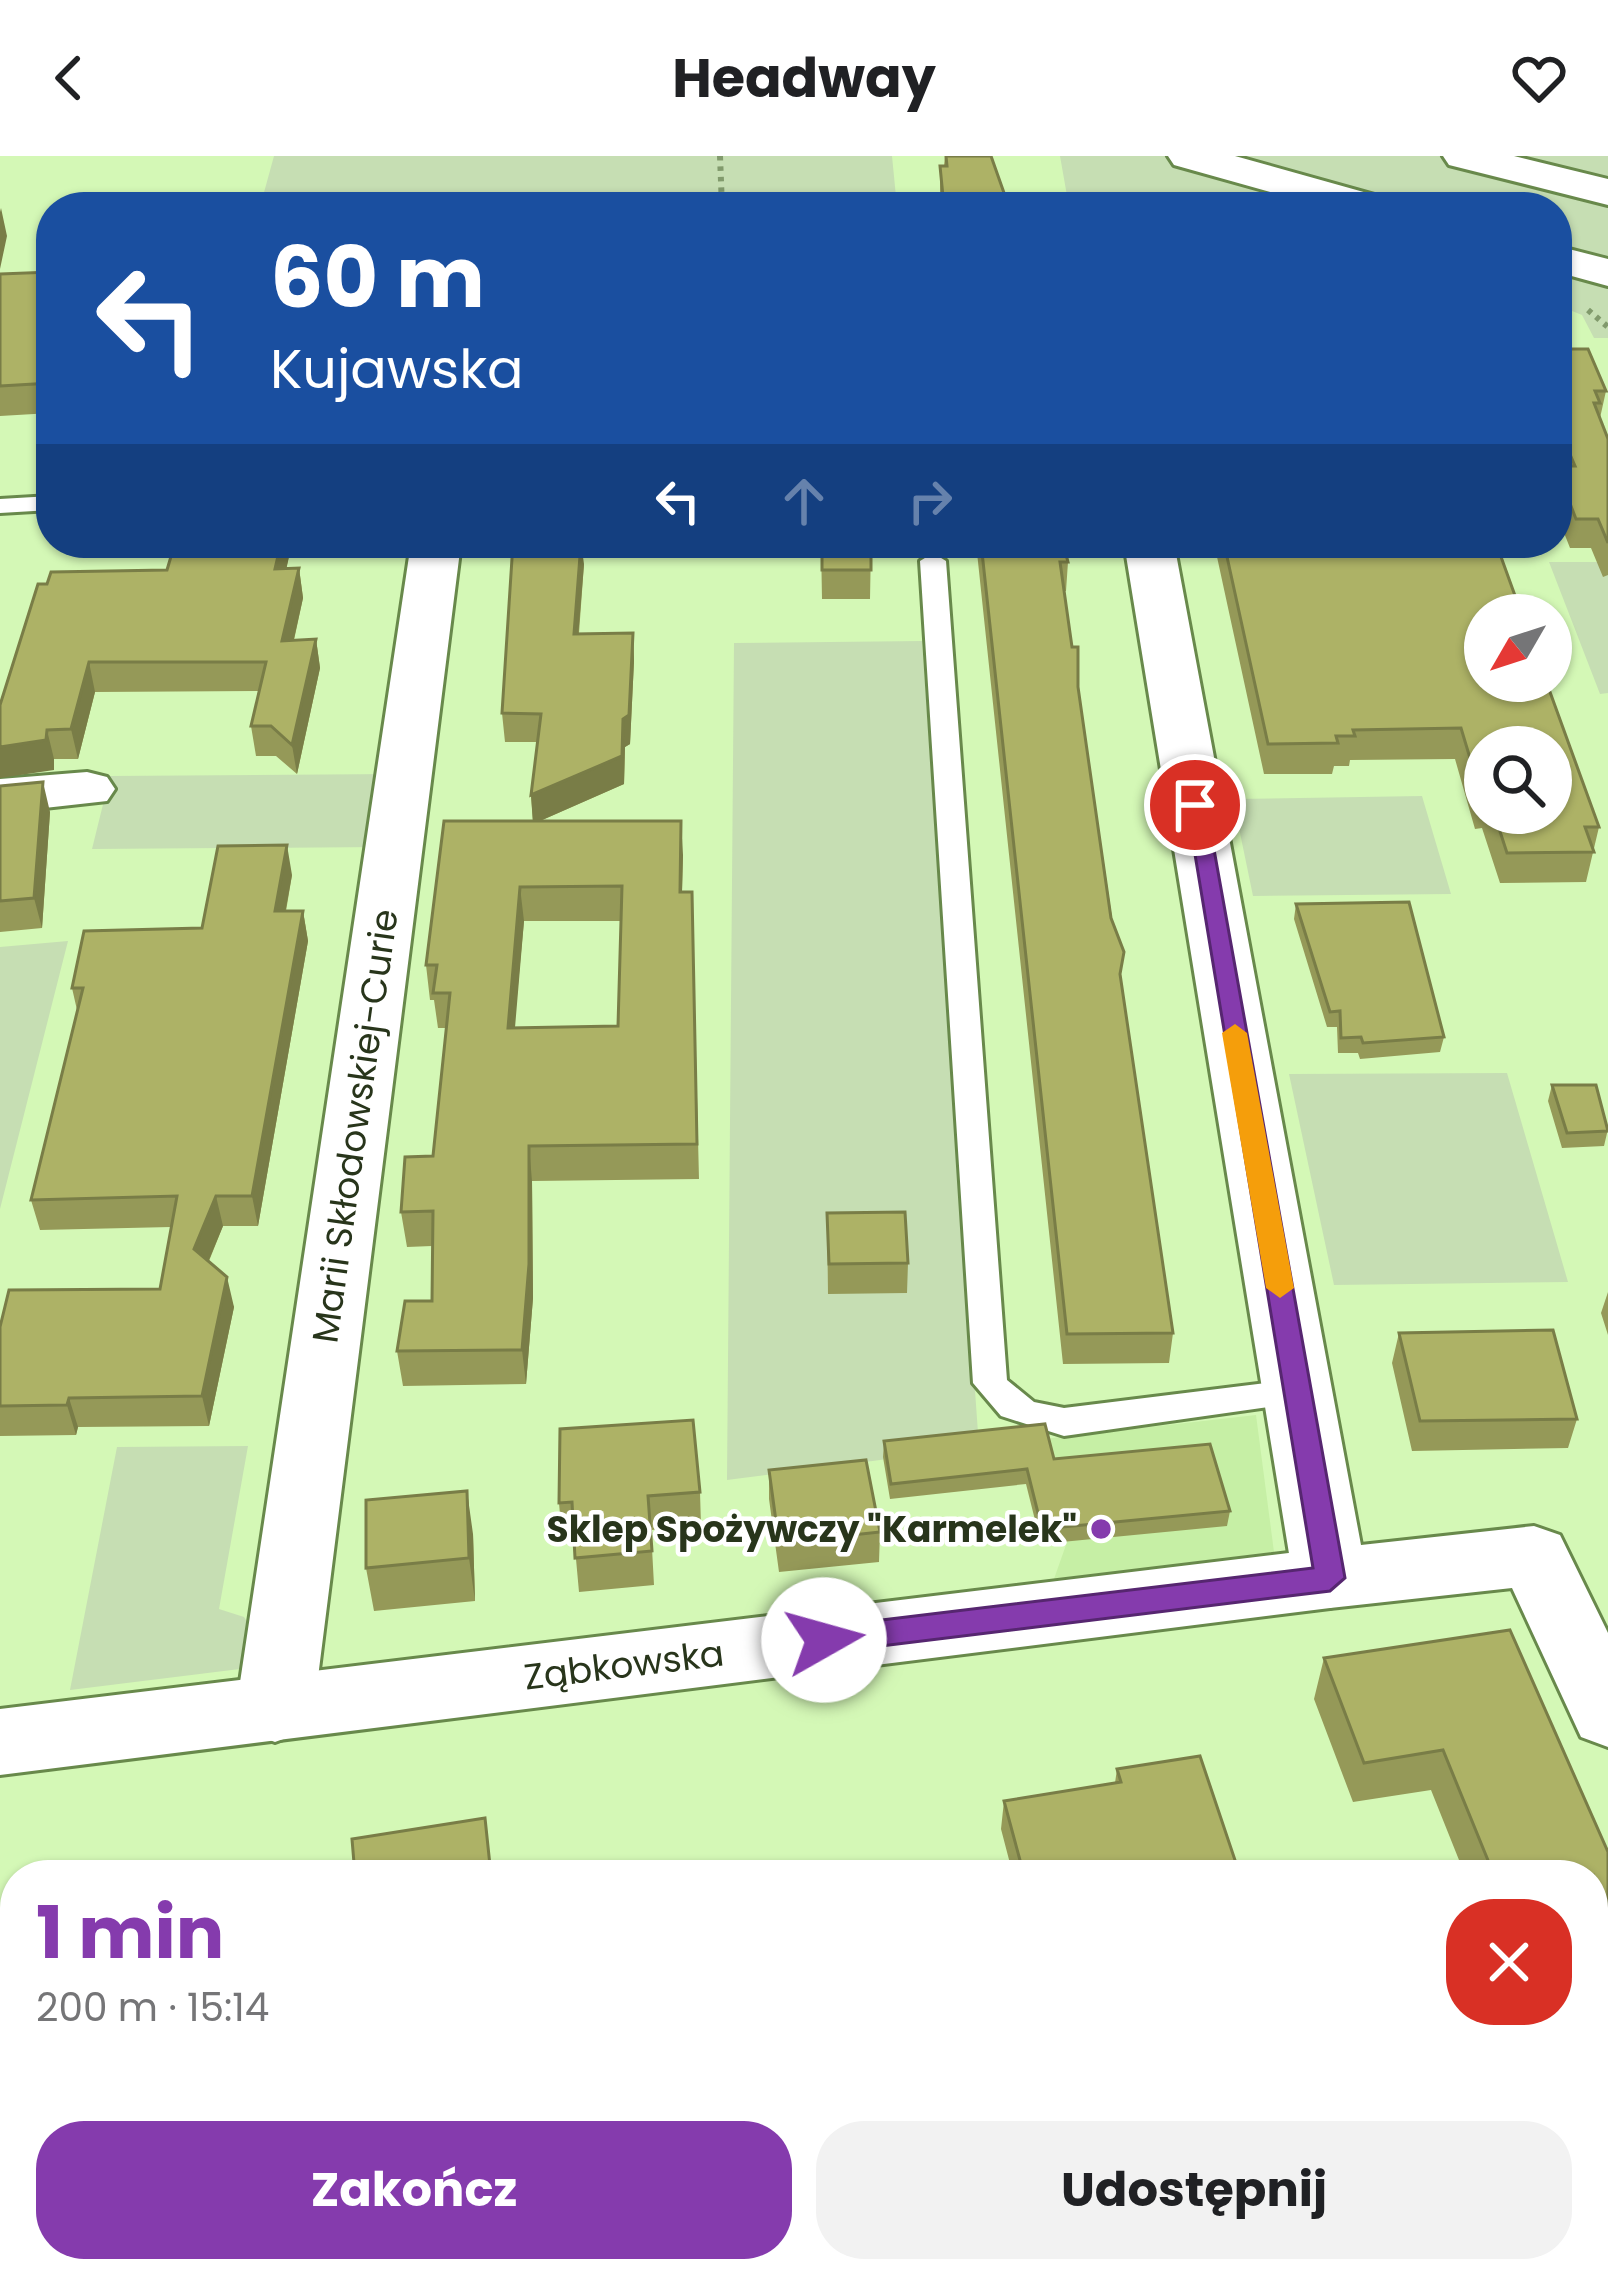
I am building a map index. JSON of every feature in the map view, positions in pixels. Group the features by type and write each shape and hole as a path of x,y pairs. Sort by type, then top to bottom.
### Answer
{"main road":[{"path":"1189,156 1317,192"},
{"path":"1464,156 1608,192"},
{"path":"1572,263 1608,273"},
{"name":"Marii Skłodowskiej-Curie","path":"275,1708 434,558"},
{"path":"1152,558 1330,1578"},
{"path":"0,796 87,789"},
{"name":"Ząbkowska","path":"0,1742 1534,1556 1608,1714"}],"lane":[{"path":"0,506 36,504"},
{"path":"934,561 990,1383 1002,1400 1025,1416 1064,1422 1298,1392"}],"path":[{"path":"720,156 721,192"}],"shaded area":[{"path":"274,156 892,156 896,192 264,192"},
{"path":"1060,156 1608,156 1608,338 1594,338 1582,315 1572,311 1572,192 1066,192"},
{"path":"1549,562 1608,562 1608,693 1600,694 1572,622 1572,594 1561,594"},
{"path":"922,641 979,1447 727,1480 734,643"},
{"path":"394,774 382,847 92,849 110,776"},
{"path":"1422,796 1451,894 1253,896 1233,799"},
{"path":"68,941 0,1209 0,947"},
{"path":"1507,1073 1568,1282 1334,1285 1289,1074"},
{"path":"1256,1415 1274,1552 1054,1579 1067,1542 1044,1439"},
{"path":"248,1446 219,1609 244,1617 254,1632 248,1668 70,1690 117,1447"}],"building":[{"path":"946,156 991,156 1004,192 943,192 940,166 947,166"},
{"path":"36,273 36,384 0,386 0,274"},
{"path":"1572,349 1588,349 1606,391 1595,391 1600,403 1594,403 1608,439 1608,543 1598,519 1576,519 1572,509"},
{"path":"171,558 278,558 275,569 299,568 282,641 316,639 292,745 271,726 251,726 266,662 89,662 71,729 47,730 46,740 0,747 0,705 38,584 47,584 51,572 167,570"},
{"path":"512,558 580,558 574,634 633,633 622,756 531,795 541,714 502,713"},
{"path":"822,558 871,558 871,570 822,570"},
{"path":"983,558 1067,558 1068,562 1060,562 1072,647 1078,647 1078,687 1111,918 1124,952 1120,974 1173,1333 1067,1334"},
{"path":"1227,558 1501,558 1514,594 1464,594 1464,702 1554,702 1562,726 1464,726 1464,738 1461,728 1353,730 1355,736 1336,736 1338,743 1268,744"},
{"path":"1572,753 1599,827 1585,827 1594,852 1507,853 1501,834 1572,834"},
{"path":"43,782 34,898 0,901 0,786"},
{"path":"444,821 681,821 680,892 692,892 697,1144 529,1146 529,1264 522,1350 397,1351 405,1301 432,1301 433,1211 401,1212 405,1157 433,1156 450,993 433,993 437,965 426,965","holes":["622,886 618,1026 508,1028 520,887"]},
{"path":"287,845 275,911 303,911 252,1196 216,1196 194,1249 227,1277 202,1396 69,1398 67,1405 0,1406 0,1327 9,1290 160,1289 177,1196 31,1200 83,988 72,988 84,931 202,928 218,846"},
{"path":"1409,902 1444,1037 1363,1043 1361,1037 1341,1038 1340,1011 1330,1012 1296,904"},
{"path":"1552,1085 1596,1085 1608,1131 1567,1133"},
{"path":"905,1212 908,1263 829,1264 827,1213"},
{"path":"1553,1330 1577,1419 1420,1421 1399,1333"},
{"path":"693,1420 700,1492 648,1496 652,1551 575,1558 572,1502 559,1503 560,1429"},
{"path":"1045,1424 1054,1459 1210,1444 1230,1511 1042,1529 1027,1469 891,1484 884,1441"},
{"path":"866,1460 880,1532 779,1543 769,1470"},
{"path":"467,1491 469,1558 366,1568 366,1500"},
{"path":"1510,1630 1608,1860 1488,1860 1443,1750 1364,1763 1324,1658"},
{"path":"1200,1756 1235,1860 1020,1860 1004,1801 1121,1782 1117,1769"},
{"path":"485,1818 489,1860 354,1860 352,1839"}],"slow traffic":[{"path":"1235,1033 1280,1288"}],"place":[{"name":"Sklep Spożywczy \"Karmelek\"","path":"1101,1529"}],"route":[{"path":"824,1640 1330,1578 1195,805"}]}
